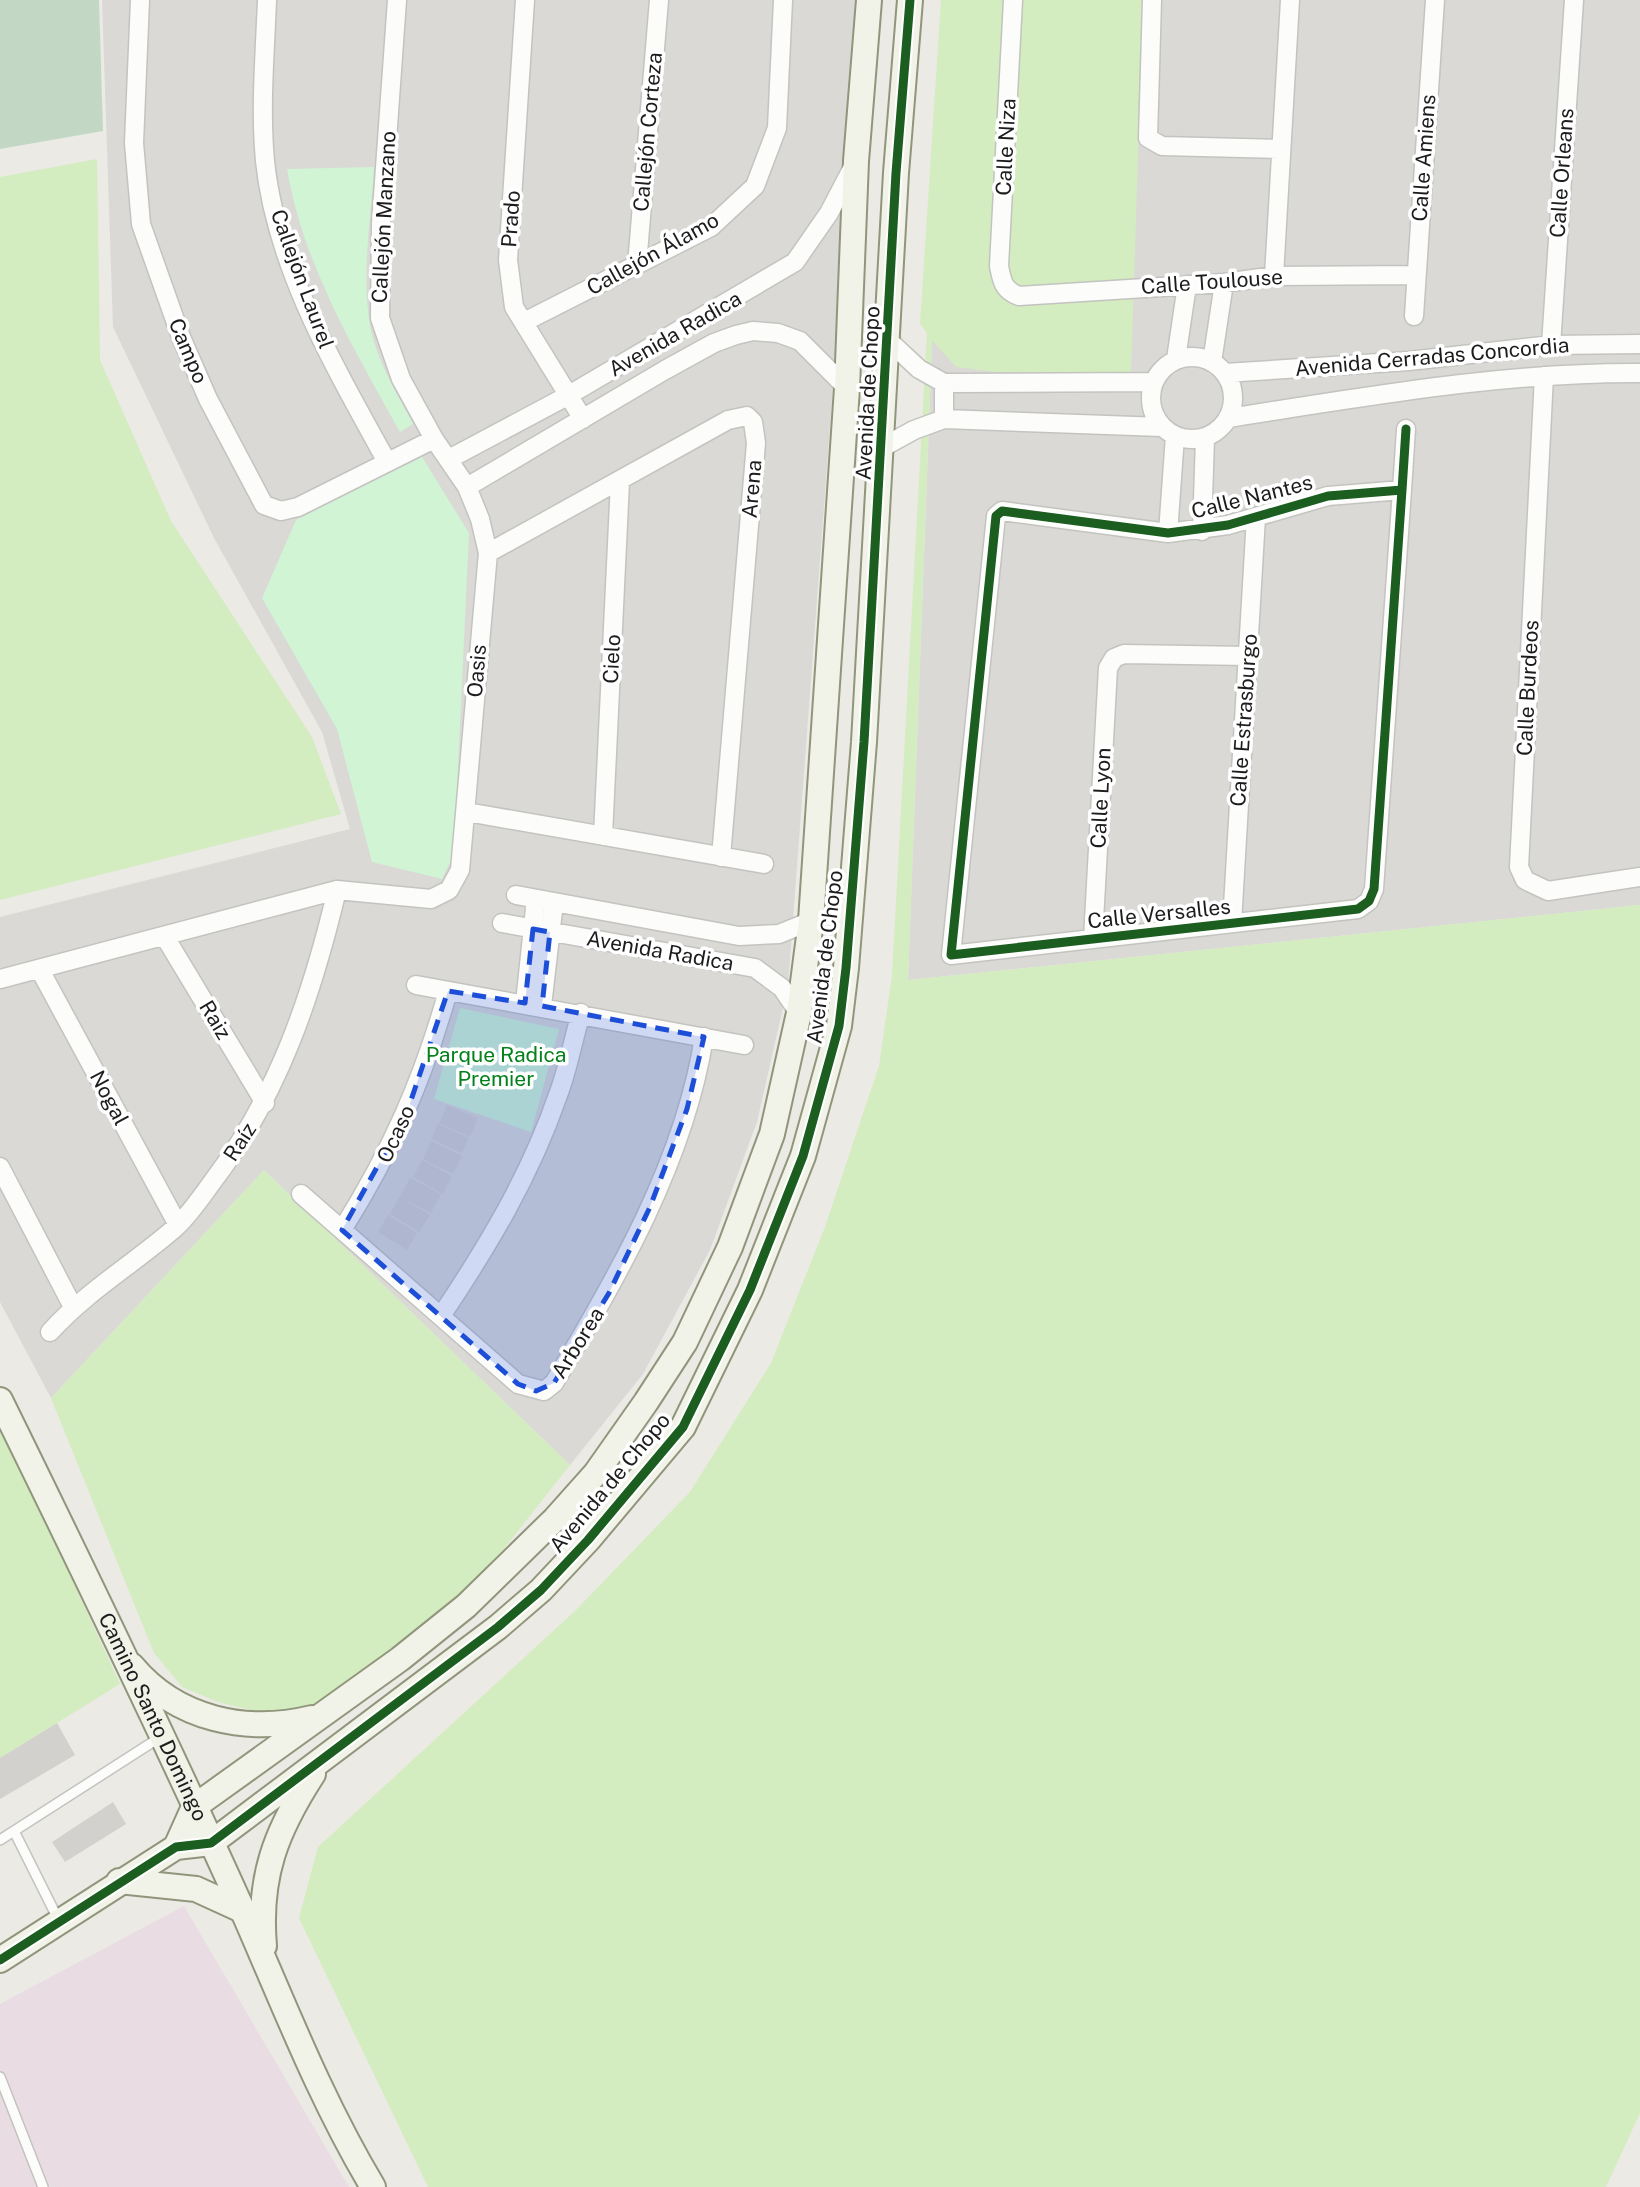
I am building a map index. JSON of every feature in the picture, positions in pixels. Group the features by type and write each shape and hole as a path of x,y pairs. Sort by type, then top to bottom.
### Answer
{"street":[{"name":"Campo","path":"140,0 134,144 141,224 181,337 257,494 272,510 289,509 434,439"},
{"name":"Callejón Laurel","path":"268,0 265,161 274,208 314,323 387,462"},
{"name":"Callejón Manzano","path":"397,0 381,224 380,318 401,379 434,439 449,459"},
{"name":"Prado","path":"525,0 508,260 511,297 583,419"},
{"name":"Callejón Corteza","path":"637,265 659,0"},
{"name":"Callejón Álamo","path":"524,322 712,227 755,186 777,128 783,0"},
{"name":"Avenida de Chopo","path":"194,1807 323,1715 466,1606 509,1566 596,1473 646,1402 685,1342 730,1247 772,1134 799,1013 811,921 847,388 856,161 869,0"},
{"name":"Avenida de Chopo","path":"211,1843 413,1694 541,1590 588,1540 683,1427 750,1290 803,1156 826,1078 842,1003 864,742 897,173 910,0"},
{"name":"Calle Niza","path":"1009,292 1002,282 999,265 1013,0"},
{"path":"1152,0 1146,131 1153,143 1162,146 1280,149"},
{"path":"1274,276 1290,0"},
{"name":"Calle Amiens","path":"1414,316 1435,0"},
{"name":"Calle Orleans","path":"1551,345 1573,0"},
{"name":"Avenida Radica","path":"449,459 569,395 794,262 829,213 856,161"},
{"name":"Calle Toulouse","path":"1009,292 1019,296 1224,283 1274,276 1415,275"},
{"path":"1219,367 1224,283"},
{"path":"1176,359 1187,285"},
{"name":"Avenida Radica","path":"467,487 715,343 753,331 778,333 800,341 847,388"},
{"path":"889,341 919,369 944,383 1153,383"},
{"name":"Avenida Cerradas Concordia","path":"1219,367 1409,361 1551,345 1640,344"},
{"path":"883,447 914,430 944,419 1168,432 1190,440 1205,438 1219,430 1228,418 1233,403 1232,387 1219,367 1195,356 1176,359 1162,369 1153,383 1150,398 1153,414 1168,432 1168,533"},
{"path":"1409,361 1412,390"},
{"name":"Avenida Cerradas Concordia","path":"1228,418 1412,390 1544,376 1640,373"},
{"name":"Calle Burdeos","path":"1544,376 1519,867 1525,880 1548,891 1640,877"},
{"path":"944,383 944,419"},
{"name":"Arena","path":"488,553 728,420 747,416 753,422 756,443 721,857"},
{"path":"1402,490 1406,429"},
{"path":"1202,531 1205,438"},
{"name":"Oasis","path":"337,890 431,899 450,890 460,870 488,553 480,519 467,487 449,459"},
{"name":"Cielo","path":"603,836 620,482"},
{"name":"Calle Nantes","path":"951,955 994,525 1002,511 1168,533 1202,531 1328,496 1402,490"},
{"name":"Calle Versalles","path":"951,955 1358,909 1369,901 1374,889 1402,490"},
{"name":"Calle Estrasburgo","path":"1232,923 1256,517"},
{"name":"Calle Lyon","path":"1093,939 1108,668 1114,659 1124,654 1248,656"},
{"path":"824,739 864,742"},
{"path":"467,812 764,864"},
{"path":"0,979 337,890"},
{"name":"Raíz","path":"50,1332 73,1307 178,1225 222,1169 265,1103 300,1022 337,890"},
{"name":"Avenida Radica","path":"516,895 739,936 779,934 811,921"},
{"path":"533,1005 545,901"},
{"name":"Avenida Radica","path":"502,923 755,968 782,988 799,1013"},
{"name":"Raiz","path":"165,937 265,1103"},
{"name":"Nogal","path":"40,970 178,1225"},
{"path":"416,985 581,1013 744,1045"},
{"name":"Ocaso","path":"342,1230 377,1174 406,1115 430,1054 448,991"},
{"path":"440,1316 488,1247 527,1172 559,1094 581,1013"},
{"name":"Arborea","path":"301,1194 518,1384 544,1391 554,1383 608,1293 650,1208 687,1110 704,1037"},
{"path":"0,1167 73,1307"},
{"name":"Camino Santo Domingo","path":"0,1401 57,1512 242,1910 315,2075 373,2187"},
{"path":"119,1650 136,1670 172,1699 222,1721 269,1726 323,1715"},
{"path":"266,1968 262,1922 266,1870 294,1805 323,1759"},
{"path":"176,1847 194,1807"},
{"path":"0,1960 119,1881 176,1847 211,1843"},
{"path":"119,1881 196,1889 242,1910"}],"lane":[{"path":"0,1840 161,1738"},
{"path":"14,1831 59,1921"},
{"path":"0,2077 43,2187"}],"highlighted area":[{"path":"533,929 550,932 542,1006 704,1037 687,1109 650,1207 609,1293 554,1383 536,1391 518,1384 342,1230 406,1115 448,991 525,1003"}],"shaded area":[{"path":"102,0 862,0 788,986 757,1122 710,1250 643,1374 570,1465 264,1170 51,1398 0,1302 0,917 350,829 322,732 214,538 113,327"},
{"path":"945,0 1640,0 1640,905 908,980"},
{"path":"184,1906 349,2187 0,2187 0,2004"}],"green space":[{"path":"0,0 99,0 103,131 0,149"},
{"path":"941,0 1143,0 1131,374 996,372 956,367 932,340 908,980 1640,905 1640,2113 1606,2187 428,2187 299,1918 318,1847 575,1611 690,1492 771,1363 825,1227 879,1066 892,976 927,333 920,324"},
{"path":"97,159 100,360 171,521 312,737 341,814 0,900 0,177"},
{"path":"374,167 367,300 376,347 386,373 413,424 400,432 332,305 305,238 287,169"},
{"path":"422,457 469,533 454,854 442,879 372,862 337,729 262,598 296,520"},
{"name":"Parque Radica Premier","path":"460,1008 559,1029 531,1132 434,1099"},
{"path":"264,1170 570,1465 487,1570 406,1640 305,1713 275,1716 218,1702 182,1687 154,1653 51,1398"},
{"path":"0,1424 120,1684 0,1758"}],"building":[{"path":"447,1105 478,1118 470,1137 439,1123"},
{"path":"438,1124 469,1138 462,1153 431,1139"},
{"path":"431,1141 462,1156 453,1174 423,1159"},
{"path":"422,1160 452,1176 443,1194 413,1177"},
{"path":"410,1178 441,1194 431,1213 403,1199 430,1215 419,1232 390,1214"},
{"path":"388,1215 417,1233 407,1250 378,1232"},
{"path":"57,1723 75,1755 0,1799 0,1758"},
{"path":"113,1802 126,1824 65,1862 52,1842"}],"cycle path":[{"path":"0,1960 176,1847 211,1843 498,1627 541,1590 588,1540 683,1427 750,1290 803,1156 839,1026 864,742 896,173 910,0"},
{"path":"1402,490 1328,496 1228,525 1168,533 1002,511 996,516 951,955 1358,909 1369,901 1374,889 1402,490 1406,429"}]}
